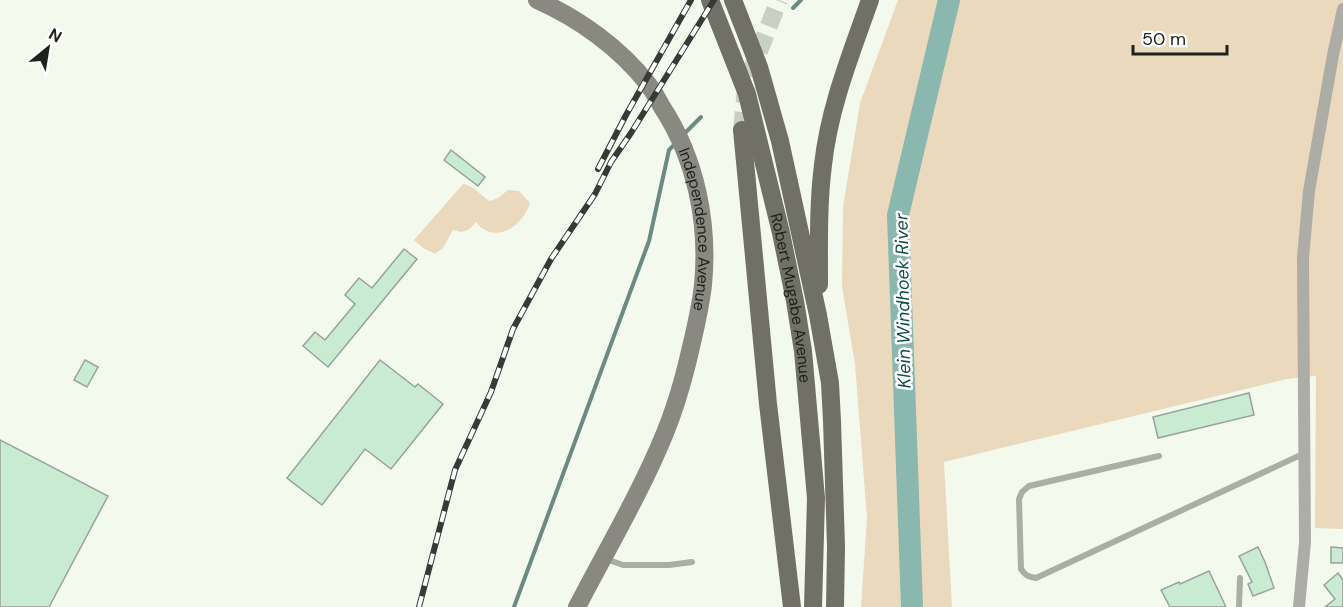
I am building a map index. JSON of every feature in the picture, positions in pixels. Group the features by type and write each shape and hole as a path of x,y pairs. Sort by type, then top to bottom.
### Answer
{"main road":[{"name":"Independence Avenue","path":"537,0 578,22 603,40 648,85 668,115 689,162 696,184 704,229 704,266 700,301 682,386 664,435 577,607"},
{"name":"Robert Mugabe Avenue","path":"710,0 747,94 781,233 795,302 803,351 816,498 813,607"},
{"name":"Robert Mugabe Avenue","path":"733,0 759,67 780,141 818,315 830,382 836,534 835,607"},
{"path":"818,315 823,165 827,138 835,104 870,0"},
{"path":"742,130 768,405 792,607"}],"street":[{"path":"1299,607 1305,542 1303,258 1309,191 1343,9"}],"lane":[{"path":"1159,456 1029,486 1022,492 1019,499 1021,569 1024,574 1036,578 1305,453"},
{"path":"603,558 623,565 692,562"},
{"path":"1239,607 1240,578"}],"shaded area":[{"path":"898,0 1343,0 1343,529 1315,528 1316,376 1287,379 944,462 952,607 861,607 867,518 855,364 842,287 843,207 860,103"},
{"path":"463,184 490,201 508,190 519,191 530,203 521,219 508,230 500,233 491,232 483,229 476,222 466,231 453,230 443,248 435,254 423,248 414,240"}],"building":[{"path":"451,150 485,177 478,186 444,160"},
{"path":"404,249 417,259 328,367 303,346 315,332 325,340 355,304 345,295 359,278 372,288"},
{"path":"85,360 98,367 87,387 74,380"},
{"path":"380,360 415,387 418,384 443,404 391,469 365,449 322,505 287,478"},
{"path":"1249,393 1254,415 1158,438 1153,417"},
{"path":"0,440 108,496 49,607 0,607"},
{"path":"1258,547 1274,588 1253,596 1248,584 1252,582 1239,556"},
{"path":"1331,547 1343,548 1343,563 1331,563"},
{"path":"1209,571 1226,607 1170,607 1161,590"},
{"path":"1338,573 1343,580 1343,607 1325,607 1335,599 1324,585"}],"waterway":[{"path":"793,8 801,0"},
{"name":"Klein Windhoek River","path":"912,607 898,215 949,0"},
{"path":"684,134 701,117"},
{"path":"514,607 649,241 669,150 675,144"}],"tunnel":[{"path":"742,130 746,88 779,0"}],"railway":[{"path":"598,169 691,0"},
{"path":"419,607 455,470 491,392 513,329 551,259 595,194 611,162 714,0"}]}
